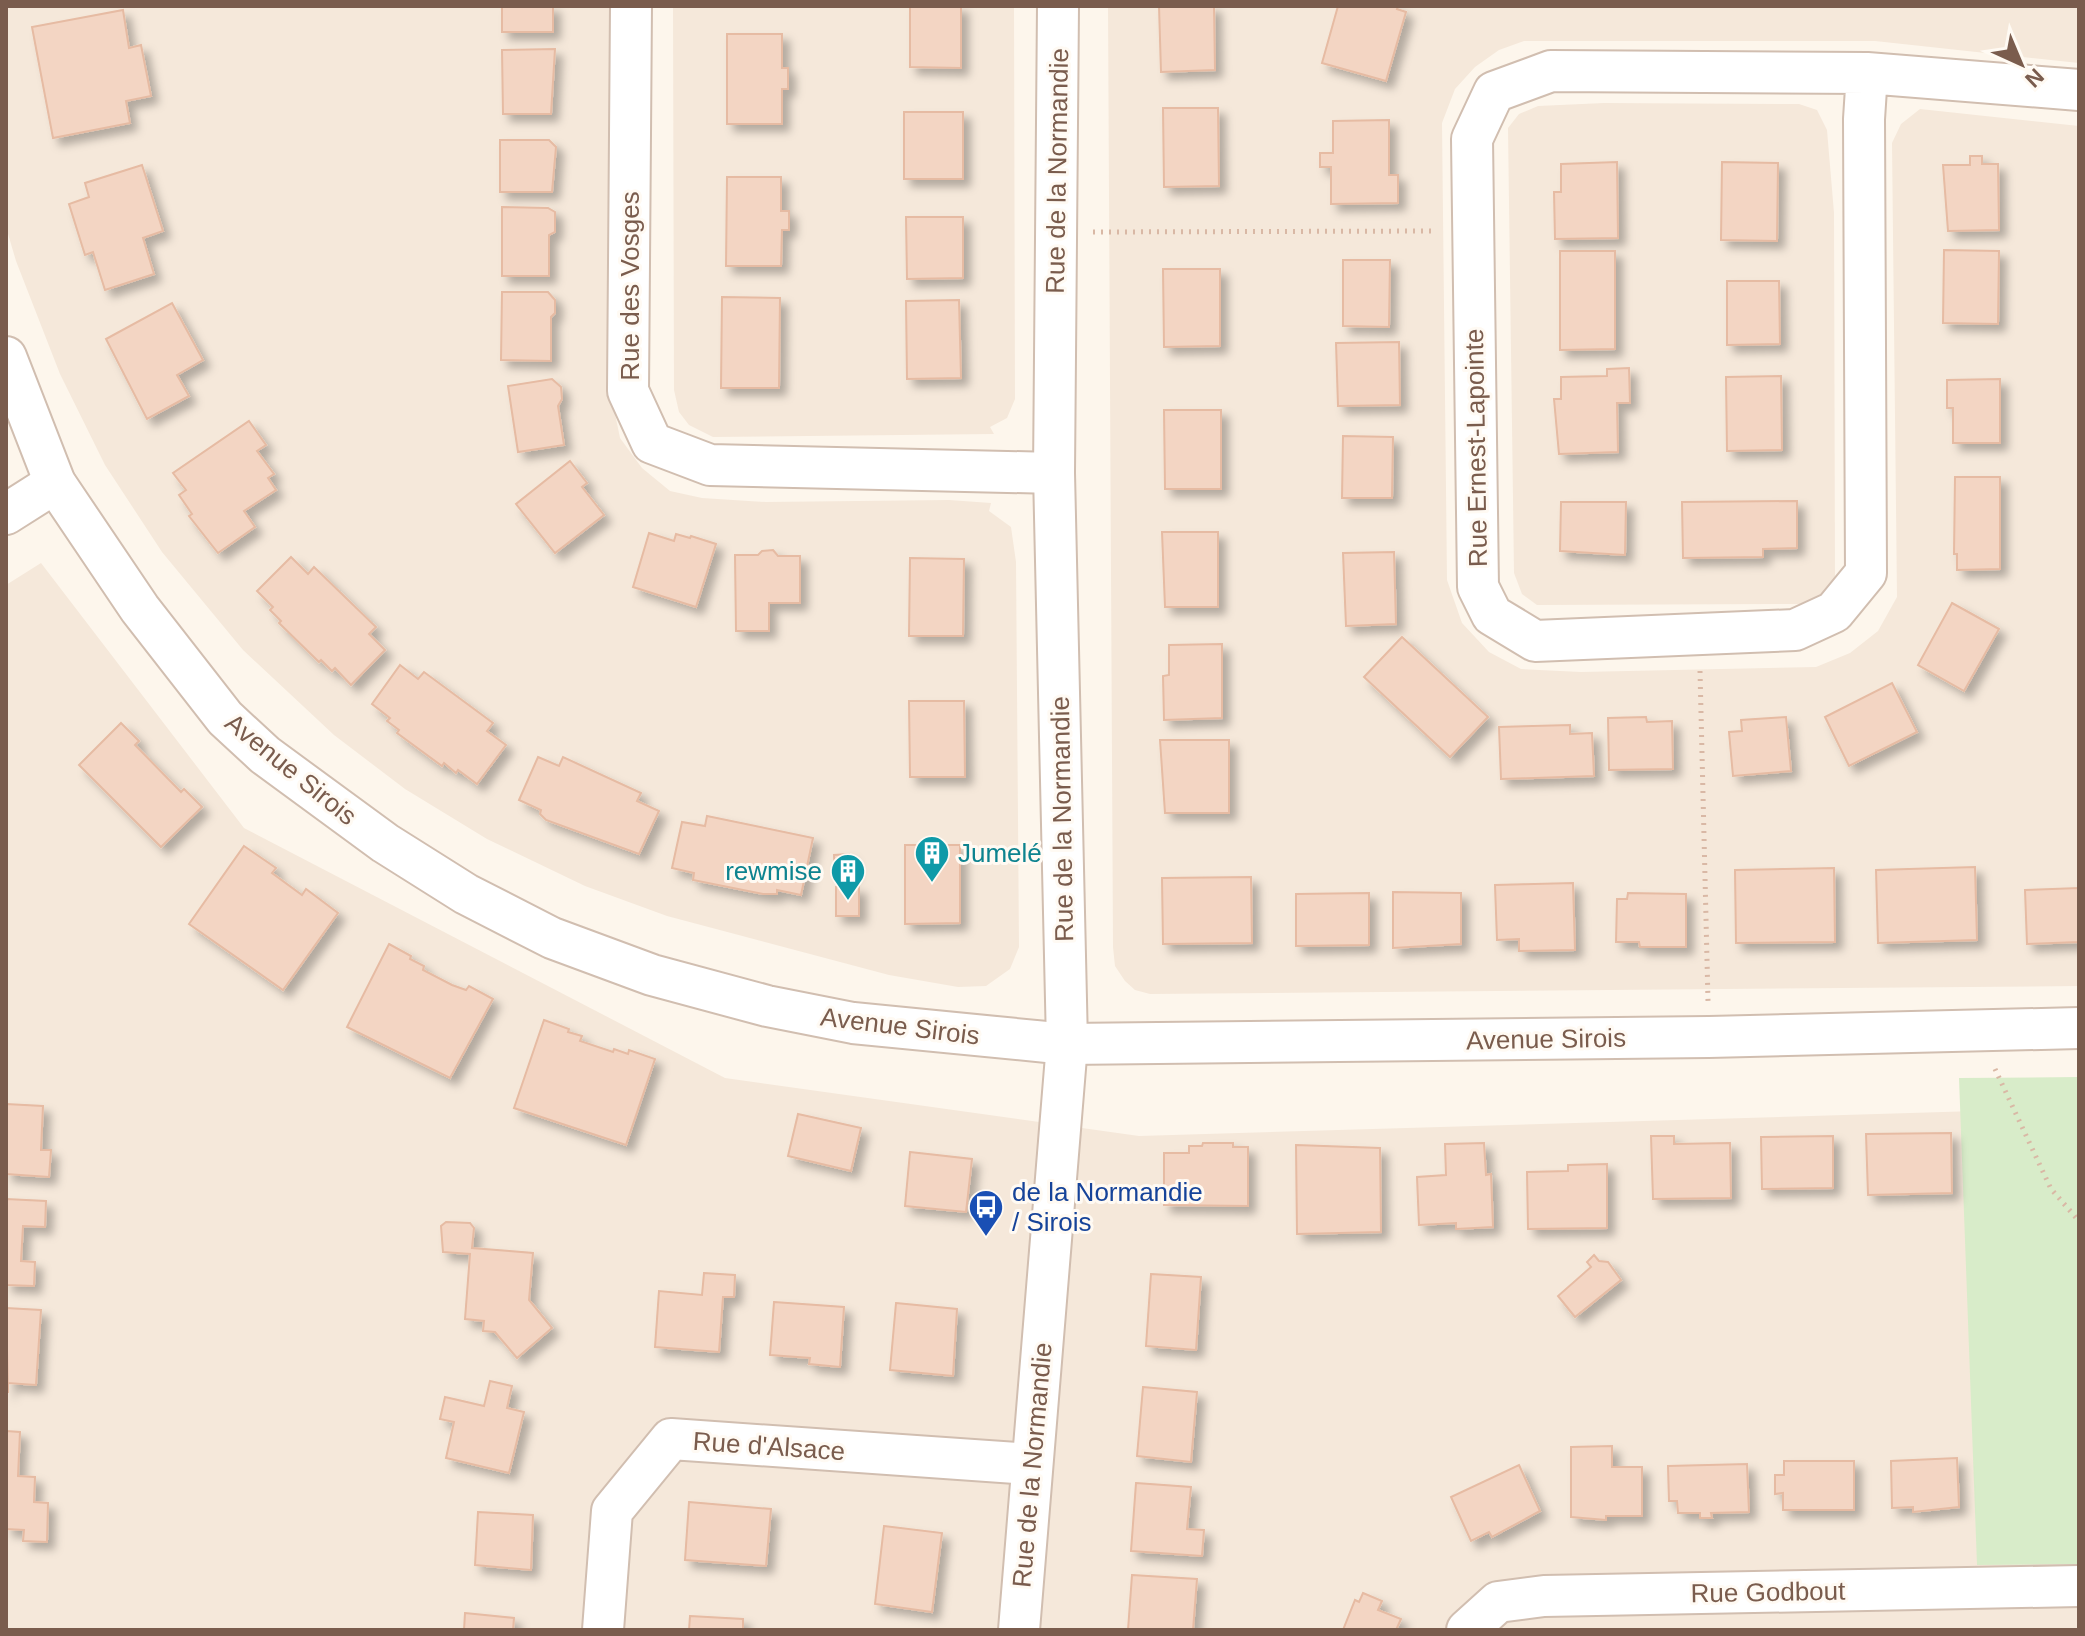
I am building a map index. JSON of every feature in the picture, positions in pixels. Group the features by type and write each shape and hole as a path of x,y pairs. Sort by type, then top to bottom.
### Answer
{"street":[{"name":"Rue des Vosges","path":"631,6 628,391 652,443 710,465 1054,473"},
{"name":"Rue de la Normandie","path":"1019,1630 1031,1464 1064,1113 1067,1044 1054,473 1058,6"},
{"name":"Rue Ernest-Lapointe","path":"1867,73 1864,119 1866,573 1834,612 1795,630 1535,641 1492,615 1478,587 1472,139 1494,92 1551,71 1867,73 2079,90"},
{"name":"Avenue Sirois","path":"6,357 55,483 140,609 225,718 265,755 385,843 466,894 552,938 623,965 767,1006 853,1023 1067,1044 1709,1037 2079,1028"},
{"path":"6,514 55,483"},
{"name":"Rue d'Alsace","path":"603,1630 612,1511 671,1439 1031,1464"},
{"name":"Rue Godbout","path":"1467,1630 1498,1602 1544,1596 2079,1586"}],"path":[{"path":"1056,232 1473,231"},
{"path":"1699,634 1709,1037"},
{"path":"1978,1032 2051,1189 2079,1221"}],"shaded area":[{"path":"6,6 610,6 612,399 620,438 642,468 670,491 702,498 766,502 949,500 991,503 989,511 1011,527 1016,562 1019,947 1010,969 986,986 958,987 889,975 667,916 585,886 487,839 405,789 334,735 243,650 162,552 105,465 60,374 16,261 6,227"},
{"path":"673,6 1014,6 1015,399 1007,418 990,427 994,434 713,437 689,425 679,412 674,390"},
{"path":"1108,6 2079,6 2079,63 1875,41 1524,41 1499,50 1475,67 1455,89 1442,123 1447,580 1462,623 1489,652 1521,669 1581,672 1816,667 1850,653 1878,631 1897,597 1892,143 1901,124 1920,109 2079,126 2079,986 1150,994 1135,990 1125,981 1115,966 1113,947"},
{"path":"1604,103 1799,104 1817,110 1827,130 1834,213 1835,578 1824,594 1805,604 1537,605 1522,594 1514,573 1508,128 1519,114 1538,106"},
{"path":"41,563 244,828 725,1078 1139,1136 2079,1108 2079,1630 6,1630 6,585"}],"green space":[{"path":"2079,1077 2079,1564 1977,1565 1959,1078"}],"building":[{"path":"502,6 553,6 553,32 502,32"},
{"path":"910,6 961,6 961,68 910,67"},
{"path":"1159,6 1214,6 1215,70 1161,72"},
{"path":"1338,6 1398,6 1397,9 1406,12 1386,81 1322,63"},
{"path":"123,10 129,48 141,45 151,96 126,101 130,123 53,138 32,27"},
{"path":"727,34 782,34 782,68 788,68 788,89 782,89 782,124 727,124"},
{"path":"555,49 551,114 503,114 502,50"},
{"path":"1163,108 1218,108 1219,186 1164,187"},
{"path":"904,112 963,112 963,179 904,179"},
{"path":"1389,120 1389,175 1398,175 1398,203 1331,204 1331,167 1320,167 1320,153 1333,153 1333,121"},
{"path":"500,140 549,140 556,147 552,192 500,192"},
{"path":"1970,156 1982,156 1982,164 1998,164 1999,230 1948,231 1943,165 1970,165"},
{"path":"1617,162 1618,238 1555,239 1554,192 1561,192 1561,164"},
{"path":"1722,162 1778,163 1777,241 1721,240"},
{"path":"142,165 163,231 143,238 154,274 105,290 93,252 85,255 69,204 89,197 85,183"},
{"path":"727,177 781,177 781,211 789,211 789,230 782,230 781,266 726,266"},
{"path":"502,207 548,208 555,212 555,232 549,235 549,276 502,276"},
{"path":"906,217 963,217 963,278 907,279"},
{"path":"1944,250 1999,251 1998,324 1943,323"},
{"path":"1560,251 1615,251 1615,349 1560,350"},
{"path":"1343,260 1390,260 1389,327 1343,326"},
{"path":"1163,269 1220,269 1220,346 1164,347"},
{"path":"1727,281 1779,281 1780,344 1727,345"},
{"path":"502,292 548,292 555,300 555,313 551,317 551,361 501,360"},
{"path":"722,297 780,298 779,388 721,388"},
{"path":"959,300 961,378 907,379 906,301"},
{"path":"172,303 203,360 177,375 189,396 147,419 106,339"},
{"path":"1399,342 1400,405 1338,406 1336,343"},
{"path":"1629,368 1630,403 1617,403 1618,452 1559,454 1554,399 1561,399 1561,377 1607,376 1607,369"},
{"path":"1781,376 1782,450 1727,451 1726,377"},
{"path":"552,379 561,387 562,399 558,406 564,445 518,452 508,386"},
{"path":"2000,379 2000,443 1953,443 1953,408 1947,408 1947,380"},
{"path":"1164,410 1221,410 1221,489 1165,489"},
{"path":"249,421 266,445 257,451 274,474 268,478 276,490 244,511 255,527 218,553 189,516 192,514 179,495 186,490 173,473"},
{"path":"1343,436 1393,437 1392,498 1342,498"},
{"path":"570,461 587,483 582,487 604,515 555,553 516,504"},
{"path":"1955,477 2000,477 2000,569 1957,570 1957,554 1954,554"},
{"path":"1797,501 1797,548 1763,549 1763,557 1683,558 1682,502"},
{"path":"1561,502 1626,502 1625,555 1560,551"},
{"path":"1162,532 1218,532 1218,607 1165,607"},
{"path":"649,533 674,541 676,534 691,536 716,544 696,607 633,587"},
{"path":"773,550 778,556 800,556 800,603 769,603 769,631 736,631 735,555 758,555 762,551"},
{"path":"1394,552 1396,624 1346,626 1343,553"},
{"path":"291,557 308,574 314,567 376,627 369,634 385,650 351,685 335,668 332,671 321,660 319,662 279,623 281,621 270,610 273,607 257,591"},
{"path":"910,558 964,559 963,636 909,636"},
{"path":"1952,603 1999,629 1964,691 1918,665"},
{"path":"1402,637 1488,717 1450,757 1364,677"},
{"path":"1222,644 1222,718 1164,720 1163,676 1169,675 1169,645"},
{"path":"400,665 418,679 424,672 493,723 487,731 506,745 477,784 458,770 456,773 444,763 442,766 397,733 399,730 387,721 390,718 372,704"},
{"path":"1892,683 1917,732 1849,766 1825,717"},
{"name":"Jumelé","path":"909,701 964,701 965,777 910,777"},
{"path":"1646,717 1647,722 1672,721 1673,769 1609,770 1608,718"},
{"path":"1786,717 1791,771 1733,776 1729,732 1742,731 1741,720"},
{"path":"121,723 139,741 135,745 181,792 184,789 202,807 161,847 79,765"},
{"path":"1570,725 1570,734 1592,733 1594,776 1501,779 1499,727"},
{"path":"1160,740 1229,740 1229,813 1165,813"},
{"path":"538,757 559,766 563,757 641,793 637,801 659,811 639,854 546,820 540,814 541,810 519,800"},
{"path":"707,816 813,838 801,895 777,890 777,894 763,894 693,880 694,873 672,868 682,822 705,826"},
{"name":"Jumelé","path":"905,845 960,845 960,923 905,924"},
{"path":"244,846 276,868 272,873 302,895 306,889 338,913 283,990 189,924"},
{"path":"849,854 850,876 835,876 834,855"},
{"path":"1975,867 1977,940 1878,943 1876,870"},
{"path":"1834,868 1835,942 1736,943 1735,870"},
{"path":"1251,877 1252,943 1163,944 1162,878"},
{"path":"1573,883 1575,950 1519,951 1519,939 1497,940 1495,885"},
{"name":"rewmise","path":"836,887 859,887 859,916 836,916"},
{"path":"2079,888 2079,942 2027,944 2025,890"},
{"path":"1393,892 1461,893 1461,944 1393,948"},
{"path":"1369,893 1369,945 1296,946 1296,894"},
{"path":"1628,893 1686,894 1686,947 1640,947 1639,942 1616,942 1617,899 1627,899"},
{"path":"389,944 411,956 410,959 424,966 423,970 466,990 469,986 493,999 450,1078 347,1027"},
{"path":"544,1020 582,1036 580,1041 613,1052 614,1049 628,1054 629,1050 655,1059 626,1145 514,1108"},
{"path":"6,1104 43,1106 41,1150 51,1150 49,1177 6,1174"},
{"path":"798,1114 861,1128 851,1171 788,1156"},
{"path":"1951,1133 1952,1193 1868,1195 1866,1134"},
{"path":"1651,1136 1674,1136 1674,1144 1730,1143 1731,1198 1653,1199"},
{"path":"1833,1136 1833,1188 1762,1189 1761,1137"},
{"path":"1203,1143 1233,1143 1233,1147 1248,1147 1248,1206 1164,1205 1164,1153 1189,1153 1189,1146 1202,1146"},
{"path":"1484,1143 1486,1175 1491,1174 1493,1227 1456,1229 1456,1223 1419,1225 1417,1177 1446,1175 1445,1144"},
{"path":"1296,1145 1380,1148 1381,1232 1297,1234"},
{"path":"910,1152 972,1159 966,1212 905,1206"},
{"path":"1607,1164 1607,1228 1528,1229 1527,1172 1568,1171 1568,1165"},
{"path":"6,1199 46,1201 45,1227 23,1226 21,1261 35,1262 34,1286 6,1285"},
{"path":"446,1222 470,1223 474,1228 472,1248 533,1253 529,1300 552,1328 517,1358 495,1332 483,1331 484,1321 465,1319 470,1254 443,1252 441,1226"},
{"path":"1594,1255 1599,1261 1608,1262 1621,1280 1575,1317 1558,1296 1591,1267 1587,1262"},
{"path":"704,1273 735,1275 734,1297 723,1297 719,1352 655,1347 659,1291 702,1295"},
{"path":"1151,1274 1201,1277 1196,1350 1146,1346"},
{"path":"774,1302 844,1307 840,1367 809,1364 810,1358 770,1355"},
{"path":"896,1303 957,1309 953,1376 890,1370"},
{"path":"6,1308 41,1310 36,1385 8,1383 8,1393"},
{"path":"490,1381 512,1386 507,1408 524,1412 509,1473 446,1458 454,1422 440,1419 445,1397 484,1406"},
{"path":"1143,1387 1197,1392 1191,1462 1137,1456"},
{"path":"6,1431 20,1432 18,1476 35,1477 34,1502 48,1503 47,1542 23,1541 24,1530 6,1529"},
{"path":"1612,1446 1612,1467 1642,1467 1642,1516 1606,1516 1606,1520 1571,1517 1571,1447"},
{"path":"1957,1458 1959,1507 1913,1512 1913,1507 1892,1508 1891,1461"},
{"path":"1784,1461 1854,1461 1854,1510 1783,1510 1783,1493 1775,1494 1775,1475 1784,1475"},
{"path":"1747,1464 1749,1512 1711,1513 1712,1518 1700,1518 1700,1513 1678,1513 1677,1501 1669,1501 1668,1466"},
{"path":"1519,1465 1540,1511 1492,1537 1489,1532 1471,1541 1451,1497"},
{"path":"1136,1483 1191,1487 1187,1529 1204,1530 1202,1556 1131,1551"},
{"path":"689,1502 771,1509 766,1566 685,1560"},
{"path":"478,1512 533,1515 531,1570 475,1565"},
{"path":"884,1526 942,1533 932,1612 875,1604"},
{"path":"1132,1575 1197,1579 1193,1630 1128,1630"},
{"path":"1363,1593 1382,1601 1378,1610 1401,1619 1396,1630 1343,1630 1355,1600 1359,1602"},
{"path":"465,1613 514,1618 513,1630 464,1630"},
{"path":"690,1616 743,1619 743,1630 689,1630"}],"place":[{"name":"Jumelé","path":"932,884"},
{"name":"rewmise","path":"848,902"},
{"name":"de la Normandie / Sirois","path":"986,1238"}]}
